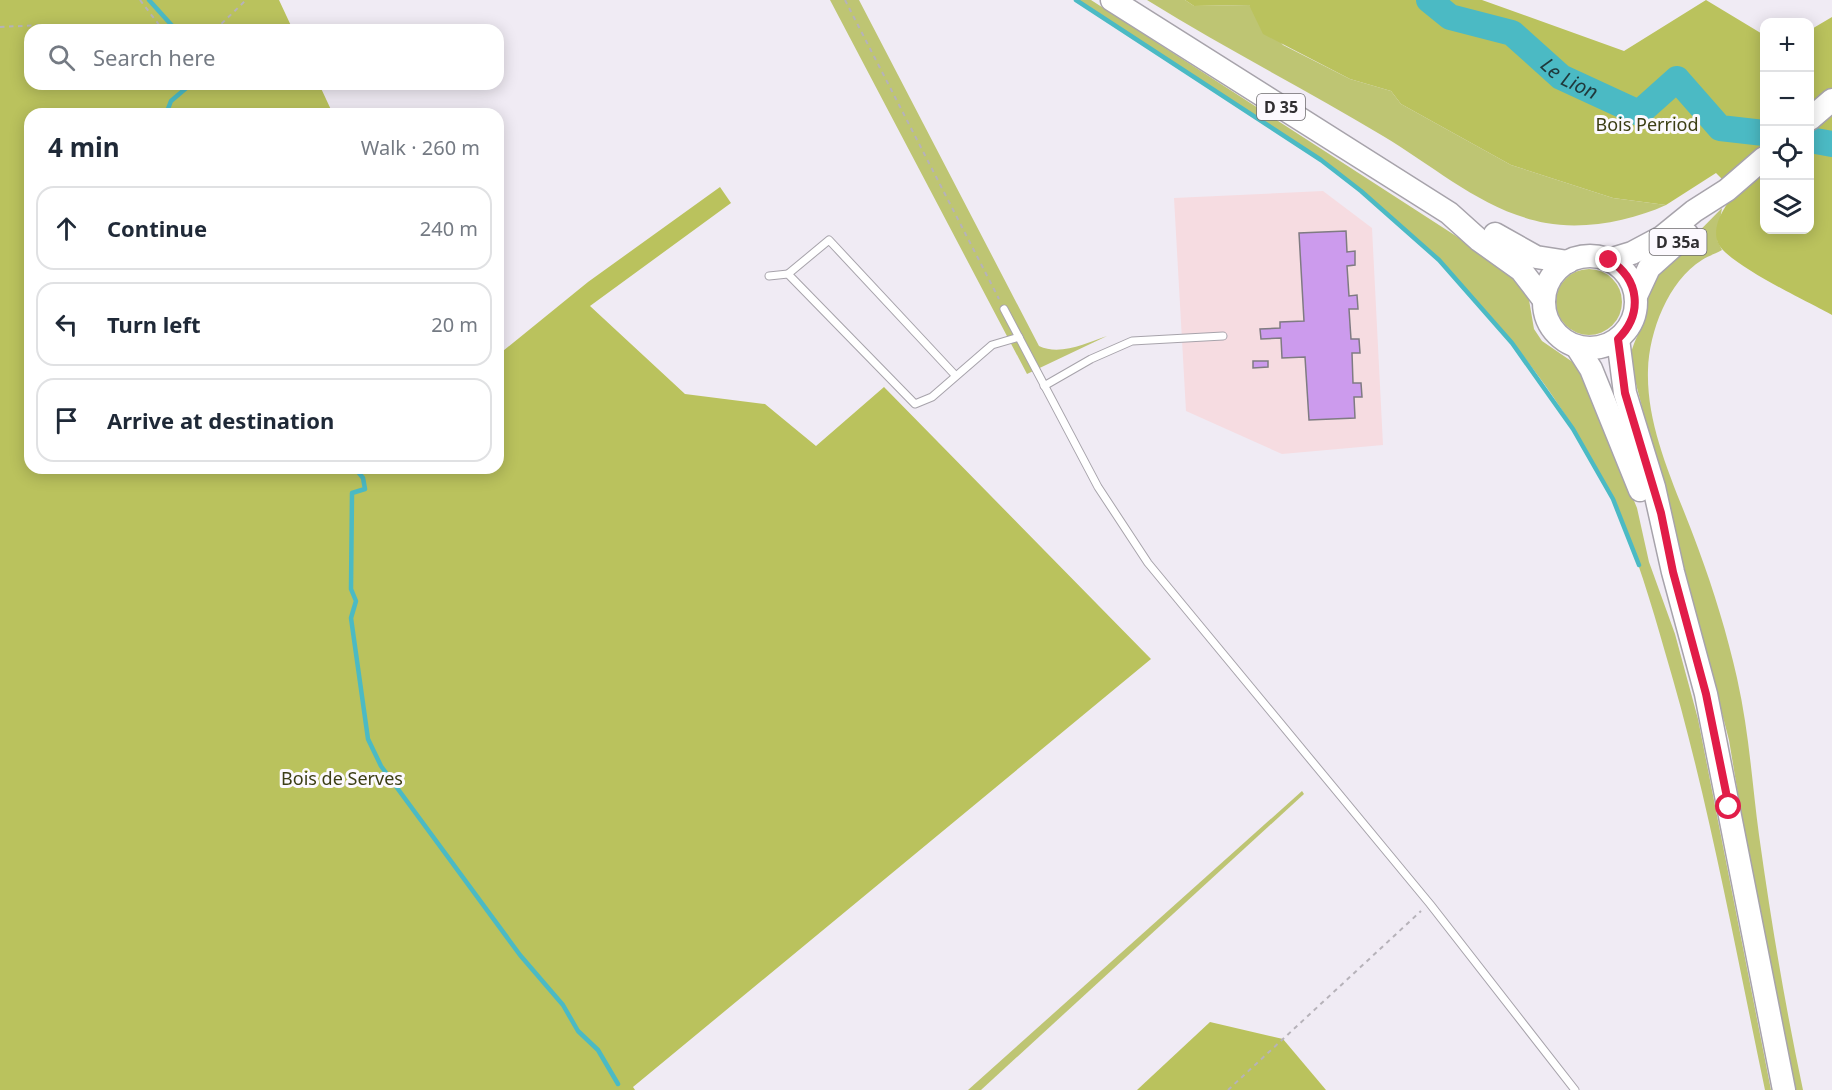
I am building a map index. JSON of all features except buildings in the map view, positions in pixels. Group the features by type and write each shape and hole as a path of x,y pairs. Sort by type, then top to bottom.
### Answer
{"main road":[{"name":"D 35","path":"1112,0 1449,213 1485,228 1536,257 1568,262"},
{"path":"1814,115 1832,100"},
{"name":"D 35a","path":"1609,260 1632,253 1662,237 1694,211 1727,190 1760,161"},
{"name":"D 35a","path":"1636,296 1649,268 1703,221 1727,190"},
{"name":"D 35","path":"1449,213 1479,240 1521,270 1537,287 1544,300"},
{"path":"1577,347 1599,348 1618,339 1630,324 1636,296 1624,271 1609,260 1588,256 1568,262 1549,281 1544,300 1546,318 1555,333 1577,347 1591,369 1673,572"},
{"path":"1618,339 1625,393 1654,487 1673,572 1710,713 1784,1090"}],"lane":[{"path":"769,276 788,274 829,240 955,375"},
{"path":"788,274 915,404 932,397 992,345 1019,337"},
{"path":"1004,309 1098,487 1148,563 1430,904 1575,1090"},
{"path":"1044,386 1091,358 1132,341 1223,336"}],"path":[{"path":"140,0 158,24"},
{"path":"221,24 246,0"},
{"path":"845,0 1004,309"},
{"path":"0,27 24,26"},
{"path":"1228,1090 1430,904"}],"shaded area":[{"path":"1323,191 1372,228 1383,445 1282,454 1186,411 1174,198"}],"green space":[{"name":"Bois de Serves","path":"0,0 279,0 290,24 24,24 24,90 322,90 330,108 24,108 24,474 504,474 504,350 588,282 720,187 731,203 590,306 685,394 765,404 816,446 884,387 1151,659 633,1087 635,1090 0,1090"},
{"path":"830,0 859,0 1039,346 1047,349 1064,349 1107,336 1027,374"},
{"path":"1076,0 1091,0 1490,258 1519,281 1528,294 1534,329 1542,341 1577,365 1637,508 1649,562 1675,634 1698,719 1771,1090 1765,1090 1707,815 1680,706 1651,605 1618,512 1574,428 1522,354 1463,286 1364,193 1307,151"},
{"path":"1147,0 1185,0 1194,6 1249,5 1283,45 1350,79 1391,91 1401,104 1511,165 1613,198 1666,205 1638,216 1592,225 1546,223 1502,209 1461,187 1354,119"},
{"name":"Bois Perriod","path":"1185,0 1482,0 1624,51 1706,0 1760,33 1760,234 1814,234 1814,28 1832,17 1832,315 1752,272 1725,252 1718,243 1716,230 1724,210 1736,193 1716,173 1666,205 1613,198 1511,165 1401,104 1391,91 1350,79 1263,34 1249,5 1194,6"},
{"path":"1722,208 1717,240 1722,250 1690,269 1679,281 1670,294 1657,324 1649,355 1649,393 1652,416 1665,461 1709,580 1737,678 1773,931 1803,1090 1794,1090 1751,873 1729,740 1630,361 1632,349 1646,313 1650,287 1655,276"},
{"path":"1582,269 1596,269 1608,274 1617,283 1622,302 1620,315 1613,326 1596,335 1582,335 1570,330 1561,321 1556,309 1556,295 1561,283 1570,274"},
{"path":"1302,791 1304,794 981,1090 968,1090"},
{"path":"1210,1022 1283,1039 1326,1090 1137,1090"}],"waterway":[{"path":"149,0 171,24"},
{"path":"1076,0 1321,160 1361,191 1439,260 1512,343 1573,429 1613,499 1639,565"},
{"name":"Le Lion","path":"1429,0 1450,17 1512,33 1561,77 1639,113 1677,79 1720,128 1760,133"},
{"path":"168,108 171,101 184,90"},
{"name":"Le Lion","path":"1814,141 1832,144"},
{"path":"360,474 365,489 352,493 351,589 356,601 351,618 368,739 381,766 520,955 563,1005 578,1031 598,1050 618,1084"}],"route":[{"path":"1609,260 1624,271 1636,296 1634,315 1625,332 1618,339 1625,393 1661,513 1673,572 1706,694 1729,807"}]}
